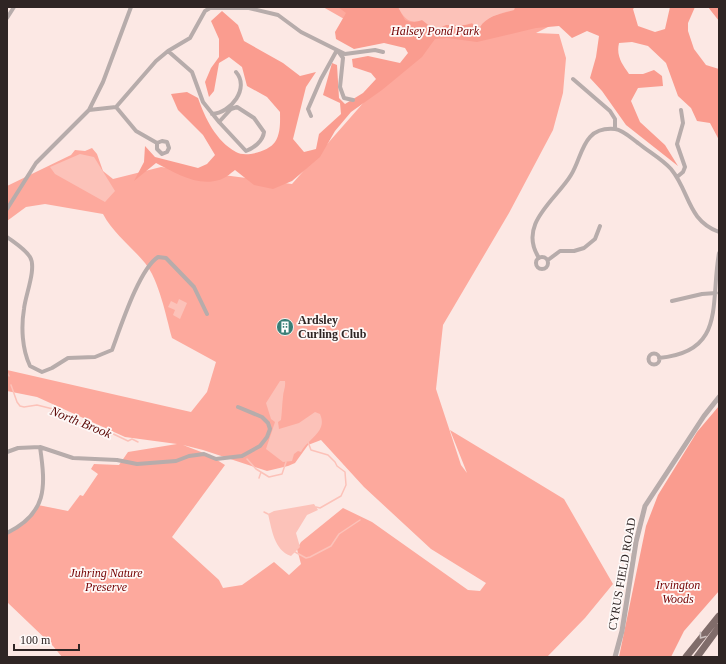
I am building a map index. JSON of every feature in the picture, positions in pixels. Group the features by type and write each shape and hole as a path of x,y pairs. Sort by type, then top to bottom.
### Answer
{"highway":[{"path":"686,657 719,616"},
{"path":"697,657 719,627"}],"street":[{"path":"7,18 14,7"},
{"path":"7,209 36,163 88,110 103,82 131,7"},
{"path":"116,107 156,61 168,51 190,38 205,11 210,8 249,8 278,15 301,32 321,40 345,54 375,50 383,52"},
{"path":"337,50 343,58 340,87 344,98 353,100"},
{"path":"312,116 308,109 337,50"},
{"path":"168,51 192,72 203,102 212,114 240,147 246,151 253,148 263,137 264,132 260,125 241,108 237,107 231,109 219,122"},
{"path":"212,114 218,114 237,99 241,83 240,76 236,72"},
{"path":"573,79 610,111 615,119 615,129"},
{"path":"88,110 110,106 116,107 136,131 157,143"},
{"path":"677,177 683,172 685,167 678,144 683,123 681,110"},
{"path":"548,260 548,266 542,268 537,264 539,258 534,249 532,236 541,212 571,176 586,141 599,131 615,129 626,134 661,160 677,177 698,219 706,227 719,232"},
{"path":"548,260 560,251 574,251 584,248 595,238 600,226"},
{"path":"7,237 20,246 31,258 32,267 24,309 23,339 26,357 30,366 42,372 52,368 68,358 95,357 112,350 137,288 151,264 158,257 166,258 194,287 207,314"},
{"path":"659,358 680,356 695,348 711,330 717,318 716,274 719,253"},
{"path":"539,258 544,257 548,260"},
{"path":"672,301 702,294 716,293"},
{"name":"CYRUS FIELD ROAD","path":"615,657 622,631 636,542 645,506 704,416 719,397"},
{"path":"7,452 18,448 40,447 73,458 117,460 137,464 176,461 189,456 204,454 216,459 242,456 260,446 267,437 270,429 268,423 262,417 238,407"},
{"path":"7,534 31,518 39,503 43,474 40,447"}],"green space":[{"path":"323,7 532,7 550,26 536,33 559,34 566,58 563,93 553,130 509,213 443,325 436,389 461,465 467,473 450,430 564,499 613,584 585,618 547,657 62,657 53,646 7,602 7,534 24,524 38,505 68,511 80,495 83,496 98,474 91,469 94,464 119,465 128,452 177,444 125,437 37,397 7,391 7,370 191,412 207,392 216,362 172,338 162,299 150,270 140,257 122,239 103,214 45,204 26,207 7,221 7,186 71,155 75,150 85,151 92,148 97,154 103,171 113,179 161,167 292,184 379,85 420,51 374,36","holes":["321,440 364,487 431,549 486,583 480,591 468,590 372,522 343,508 301,542 297,549 301,564 289,575 274,562 242,585 223,588 219,580 172,537 225,465 209,455 183,445 267,471 295,463 308,445"]},
{"name":"Halsey Pond Park","path":"338,7 398,7 405,20 410,22 422,20 437,29 446,25 465,25 483,22 493,16 514,10 515,7 635,7 633,9 638,26 655,32 665,29 670,7 695,7 688,23 688,31 694,49 706,65 719,69 719,140 710,123 697,121 691,108 678,96 666,63 648,46 632,42 619,43 619,56 629,74 643,74 654,70 662,76 663,86 638,88 631,101 640,122 665,145 678,166 626,125 602,91 590,78 596,57 599,36 587,31 572,38 559,26 536,28 477,42 447,38 435,39 422,57 382,90 351,112 335,131 320,157 292,181 273,189 254,185 235,170 221,179 211,182 202,182 186,178 156,163 134,181 144,162 145,146 155,157 198,168 207,164 215,155 203,135 178,110 171,94 187,92 198,98 208,121 217,135 229,147 240,154 251,154 263,151 275,142 280,127 280,112 267,97 247,86 242,67 229,57 219,63 214,91 209,97 205,82 211,68 219,57 219,39 211,21 222,11 238,25 244,41 283,63 300,76 316,72 306,87 293,139 304,152 316,149 319,134 341,114 340,103 323,95 332,63 337,65 339,98 345,104 363,93 376,79 371,73 353,67 352,59 368,56 400,63 408,53 405,48 384,43 354,49 336,39 335,32 346,13"},
{"path":"708,7 719,7 719,21"},
{"name":"Irvington Woods","path":"719,406 719,591 684,631 671,657 619,657 646,526 658,495 697,432"}],"shaded area":[{"path":"398,7 515,7 514,10 487,20 480,27 472,23 465,25 446,25 437,29 432,28 422,20 414,22 407,20"},
{"path":"80,154 94,157 115,191 105,202 55,174 50,167"},
{"path":"179,299 187,303 180,319 173,315 175,310 168,307 171,301 177,304"},
{"path":"280,381 285,381 285,387 281,420 278,422 279,429 299,423 315,412 320,414 322,420 319,430 301,452 298,451 294,454 292,461 283,462 266,449 275,422 271,419 266,403"},
{"path":"314,504 318,510 307,515 296,533 300,547 291,556 285,553 277,544 268,514 274,511"}],"waterway":[{"name":"North Brook","path":"7,372 9,376"},
{"name":"North Brook","path":"11,385 20,406 24,407 37,405 61,411 71,416 82,425 105,430 128,441 132,439 138,442"},
{"name":"North Brook","path":"308,442 311,450 328,455 337,466 345,472 346,485 341,496 320,508 316,507"},
{"name":"North Brook","path":"247,459 256,469 269,477 282,474 286,462"},
{"name":"North Brook","path":"259,478 261,472"},
{"name":"North Brook","path":"264,512 268,514"},
{"path":"295,552 306,558 310,557 331,546 339,534 360,520"}],"place":[{"name":"Ardsley Curling Club","path":"285,327"}],"park label":[{"name":"Juhring Nature Preserve","path":"106,580"}]}
